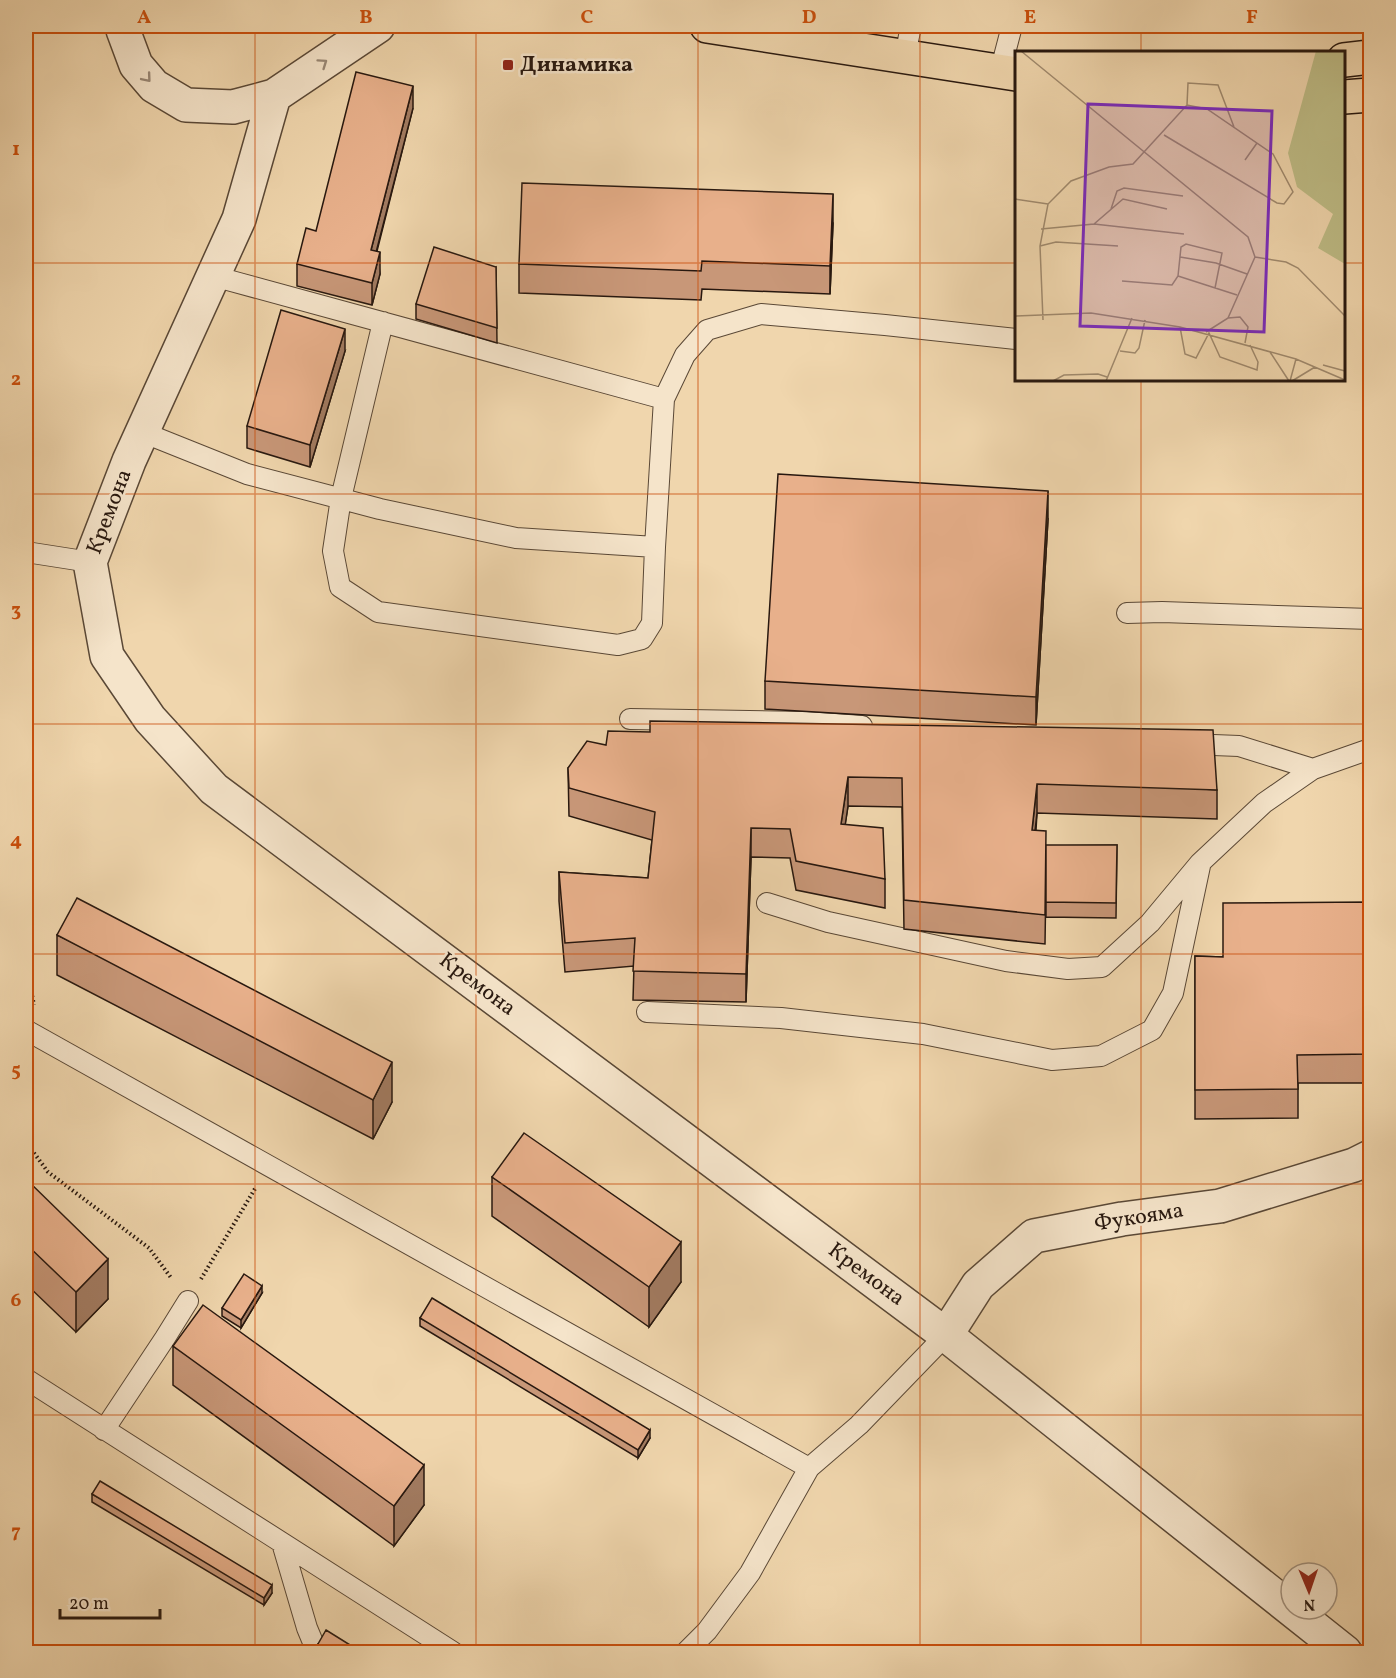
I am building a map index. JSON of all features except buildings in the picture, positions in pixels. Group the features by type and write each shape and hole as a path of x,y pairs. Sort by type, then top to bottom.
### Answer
{"main road":[{"path":"707,26 908,41 1009,73"},
{"path":"1345,60 1371,57"},
{"path":"1345,97 1371,95"}],"street":[{"path":"123,26 136,65 154,86 186,105 232,107 274,96 378,26"},
{"name":"Кремона","path":"274,96 239,219 129,461 90,562 107,656 150,718 214,789 946,1335 1345,1653"},
{"name":"Фукояма","path":"946,1335 978,1285 1034,1236 1122,1219 1220,1206 1354,1165 1371,1157"}],"lane":[{"path":"1009,73 1012,26"},
{"path":"213,276 664,399"},
{"path":"383,322 341,498 333,551 340,587 378,612 618,645 642,639 652,623 664,399 685,355 707,330 761,314 1015,339"},
{"path":"142,432 247,474 380,509 516,538 655,548"},
{"path":"26,552 90,562"},
{"path":"1127,613 1162,612 1371,619"},
{"path":"630,719 806,722 877,727"},
{"path":"1169,743 1239,746 1313,769"},
{"path":"767,903 828,922 1006,961 1068,969 1102,967 1150,923 1200,863 1264,803 1313,769 1371,749"},
{"path":"647,1012 781,1018 902,1032 934,1036 1052,1060 1101,1056 1152,1030 1173,993 1200,863"},
{"path":"26,1030 809,1468"},
{"path":"104,1430 188,1301"},
{"path":"686,1653 708,1632 750,1573 809,1468 859,1425 946,1335"},
{"path":"26,1379 453,1653"},
{"path":"282,1544 307,1628 318,1653"}],"path":[{"path":"26,1142 48,1172 149,1248 188,1301 269,1166"}],"place":[{"name":"Динамика","path":"508,65"}]}
